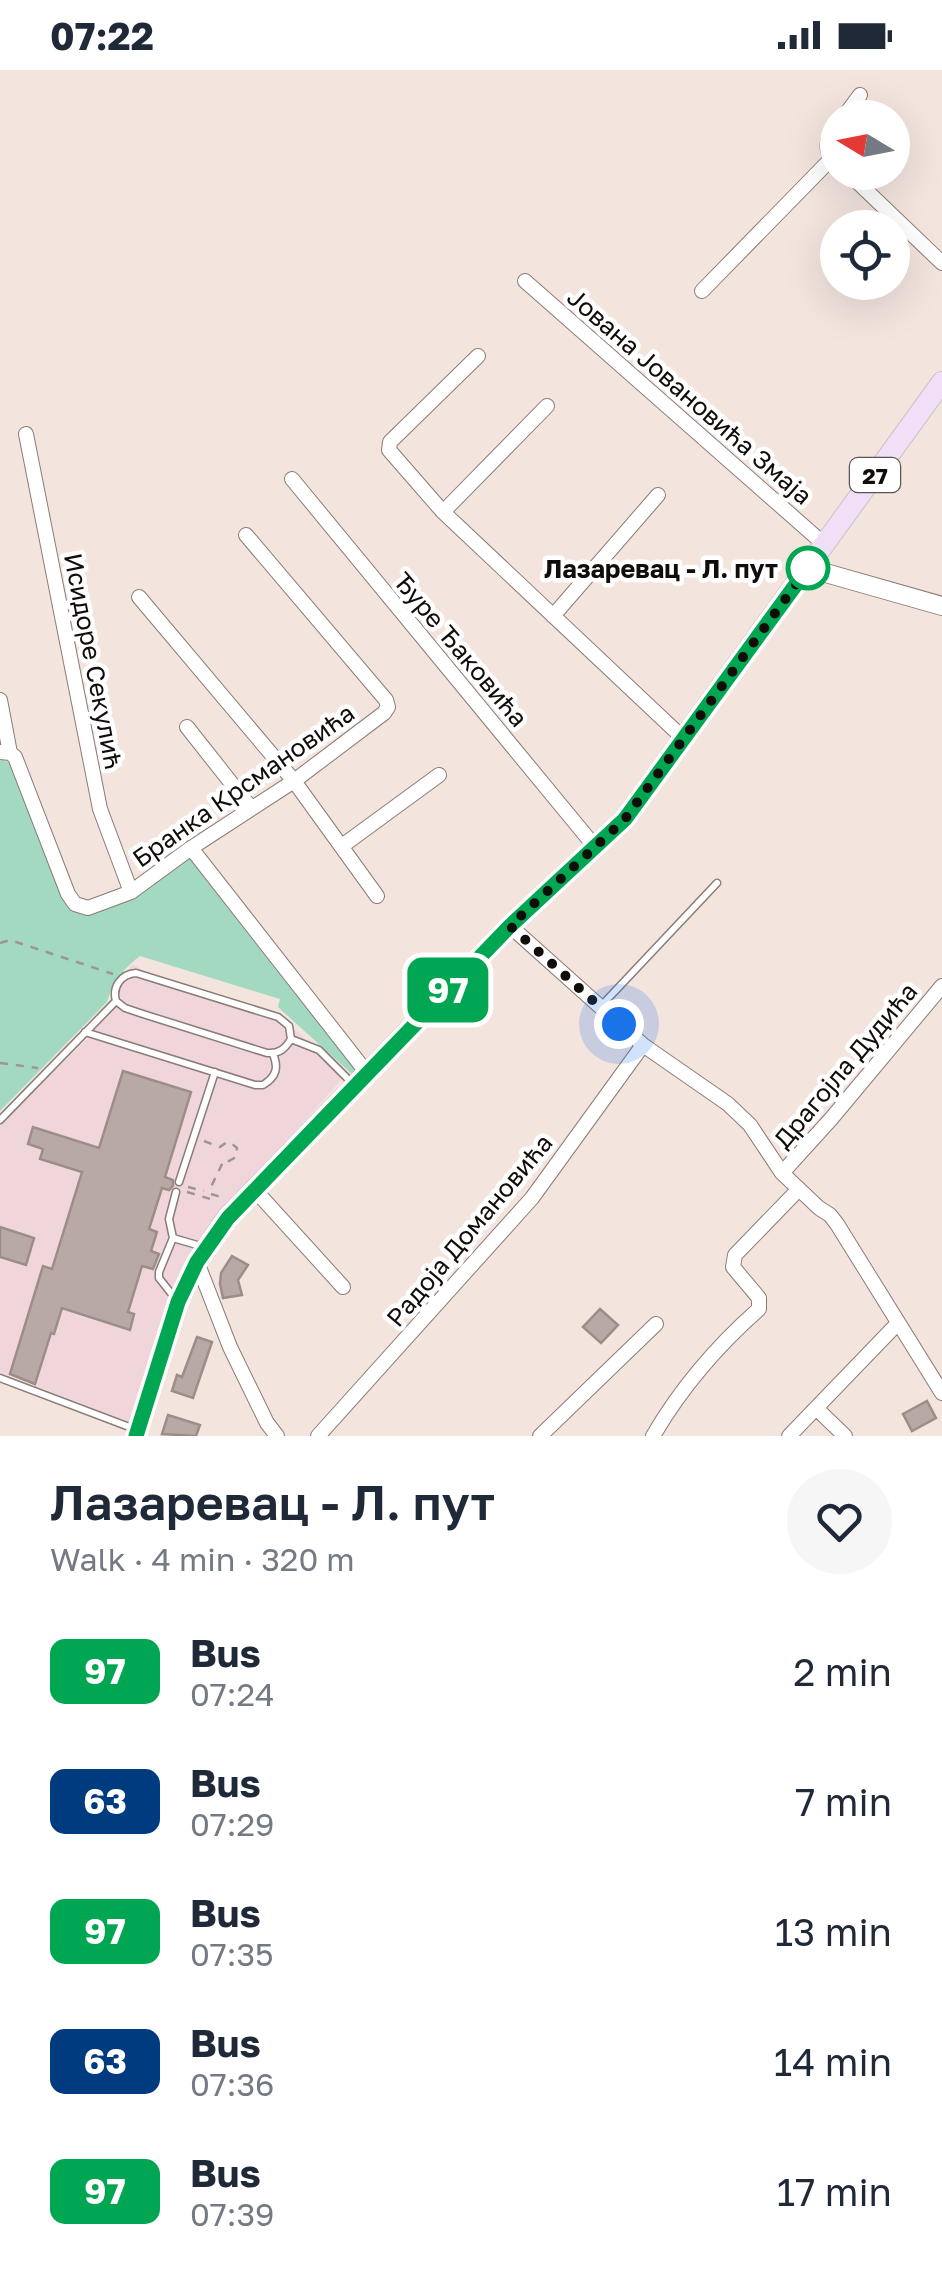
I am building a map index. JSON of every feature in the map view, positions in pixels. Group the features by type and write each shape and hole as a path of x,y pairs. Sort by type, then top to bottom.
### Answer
{"main road":[{"name":"27","path":"137,1433 178,1302 201,1254 228,1218 510,926 625,819 942,382"}],"street":[{"path":"857,100 860,95"},
{"path":"702,291 820,176"},
{"path":"866,190 942,263"},
{"name":"Јована Јовановића Змаја","path":"524,281 825,545"},
{"path":"478,356 390,442 389,450 443,512 683,738"},
{"path":"443,512 547,406"},
{"name":"Исидоре Секулић","path":"26,434 100,810 131,892"},
{"name":"Ђуре Ђаковића","path":"292,478 596,848"},
{"path":"554,616 658,495"},
{"name":"Бранка Крсмановића","path":"5,752 14,757 68,894 76,904 88,908 131,892 294,780 388,708 386,700 246,535"},
{"path":"808,568 942,606"},
{"path":"140,596 294,780 377,896"},
{"path":"0,700 5,752"},
{"path":"187,727 251,808"},
{"path":"342,846 438,776"},
{"path":"191,848 361,1079"},
{"path":"510,926 644,1045 728,1104 750,1125 782,1173 837,1224 942,1392"},
{"name":"Драгојла Дудића","path":"782,1173 942,986"},
{"name":"Радоја Домановића","path":"318,1436 532,1198 644,1045"},
{"path":"254,1189 343,1287"},
{"name":"Драгојла Дудића","path":"652,1436 724,1340 759,1310 758,1298 732,1267 734,1254 798,1190"},
{"path":"201,1254 230,1347 277,1436"},
{"path":"790,1436 898,1323"},
{"path":"540,1436 656,1324"},
{"path":"816,1408 845,1436"}],"lane":[{"path":"600,1007 716,883"},
{"path":"0,1120 116,1001 116,987 123,977 136,974 272,1014 289,1026 291,1039 274,1054 136,1012 116,1001"},
{"path":"85,1032 263,1085 277,1069 274,1054"},
{"path":"291,1039 319,1050 361,1079"},
{"path":"180,1182 214,1072"},
{"path":"176,1192 169,1219 174,1238 159,1278 178,1302"},
{"path":"174,1238 201,1254"},
{"path":"0,1378 137,1433"}],"path":[{"path":"0,934 123,977"},
{"path":"0,943 10,940"},
{"path":"0,1063 50,1069"},
{"path":"194,1137 220,1147"},
{"path":"231,1143 237,1148 236,1156 224,1160 219,1154 220,1147 231,1143"},
{"path":"188,1190 205,1192 224,1160"}],"shaded area":[{"path":"132,964 181,984 254,1005 289,1024 339,1070 341,1080 238,1195 130,1422 0,1372 0,1125 88,1038"}],"green space":[{"path":"0,758 11,764 64,901 72,911 85,914 128,899 188,855 360,1071 354,1076 278,1007 280,999 140,956 119,976 107,1002 0,1111"}],"building":[{"path":"123,1071 191,1092 165,1177 173,1180 173,1186 169,1190 162,1188 149,1229 157,1232 151,1251 159,1254 153,1269 142,1266 128,1312 134,1314 130,1330 62,1308 35,1384 10,1374 43,1266 52,1269 82,1172 40,1159 43,1149 28,1144 33,1127 99,1148"},
{"path":"0,1227 34,1238 26,1265 0,1257"},
{"path":"232,1256 248,1265 238,1280 242,1295 223,1298 221,1273"},
{"path":"600,1309 618,1325 601,1343 583,1327"},
{"path":"197,1337 212,1342 193,1398 172,1391 177,1375 182,1377"},
{"path":"927,1401 936,1418 912,1431 903,1414"},
{"path":"168,1415 200,1425 196,1436 162,1434"}],"bus line":[{"name":"97","path":"136,1436 186,1283 205,1248 228,1218 510,926 625,819 808,568"}],"place":[{"name":"Лазаревац - Л. пут","path":"808,568"}],"route":[{"path":"619,1024 510,926 625,819 808,568"}]}
